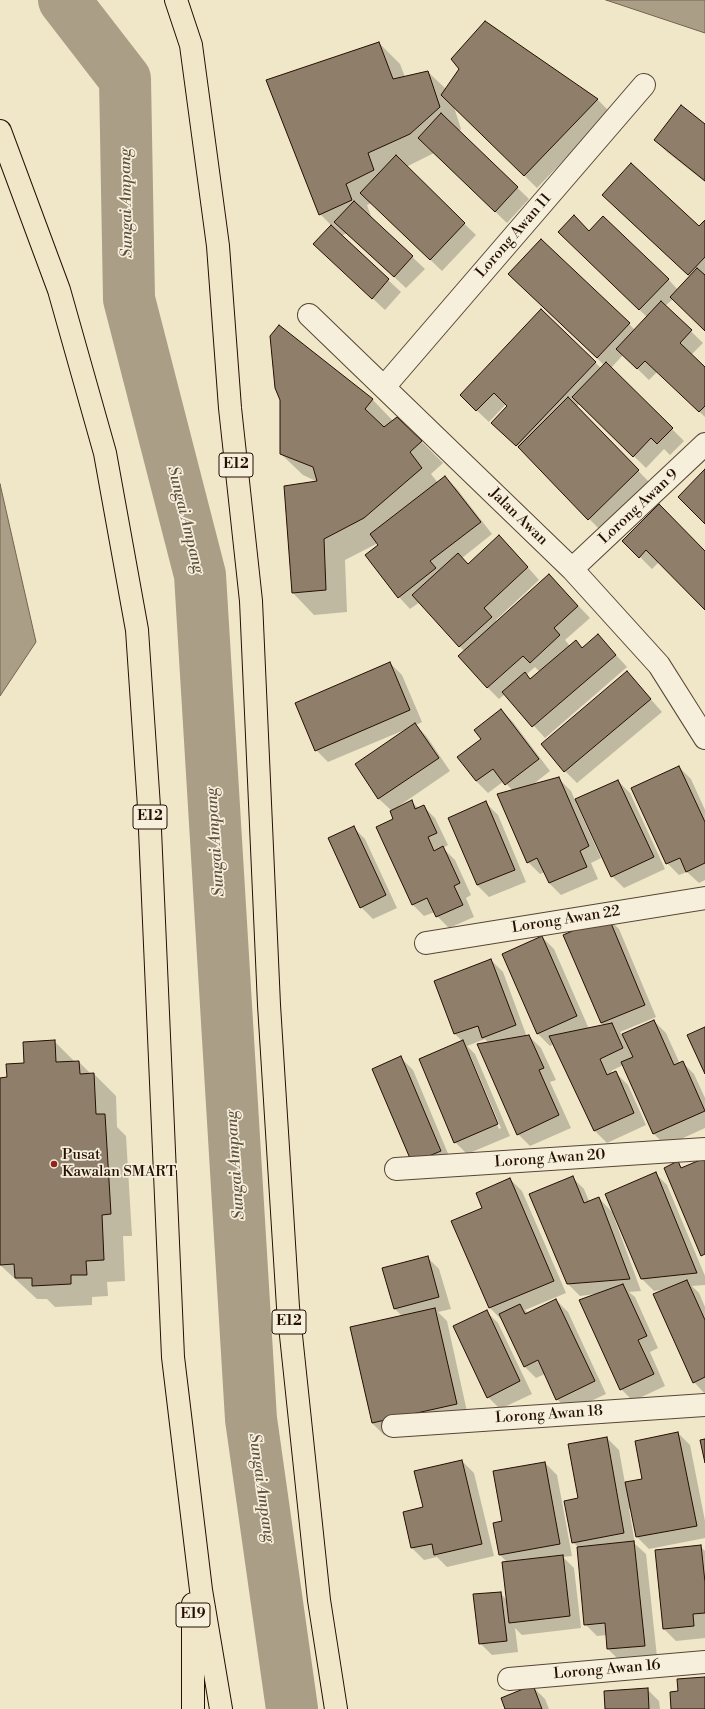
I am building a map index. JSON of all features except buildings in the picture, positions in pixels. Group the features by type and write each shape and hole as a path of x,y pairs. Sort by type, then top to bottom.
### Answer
{"highway":[{"name":"E12","path":"176,0 191,45 218,246 230,408 251,601 269,1013 288,1307 319,1600 336,1709"},
{"name":"E12","path":"0,131 59,290 105,453 136,630 149,807 173,1357 201,1590 221,1709"},
{"name":"E19","path":"193,1521 193,1709"}],"street":[{"name":"Lorong Awan 11","path":"384,387 644,85"},
{"name":"Jalan Awan","path":"309,315 572,569 659,665 705,738"},
{"name":"Lorong Awan 9","path":"572,569 705,444"},
{"name":"Lorong Awan 22","path":"426,943 705,898"},
{"name":"Lorong Awan 20","path":"396,1169 705,1149"},
{"name":"Lorong Awan 18","path":"393,1426 705,1405"},
{"name":"Lorong Awan 16","path":"510,1679 705,1662"}],"shaded area":[{"path":"606,0 705,0 705,33"},
{"path":"0,484 36,642 0,696"}],"waterway":[{"name":"Sungai Ampang","path":"64,0 125,79 129,299 200,575 251,1419 292,1709"}],"place":[{"name":"Pusat Kawalan SMART","path":"54,1164"}]}
